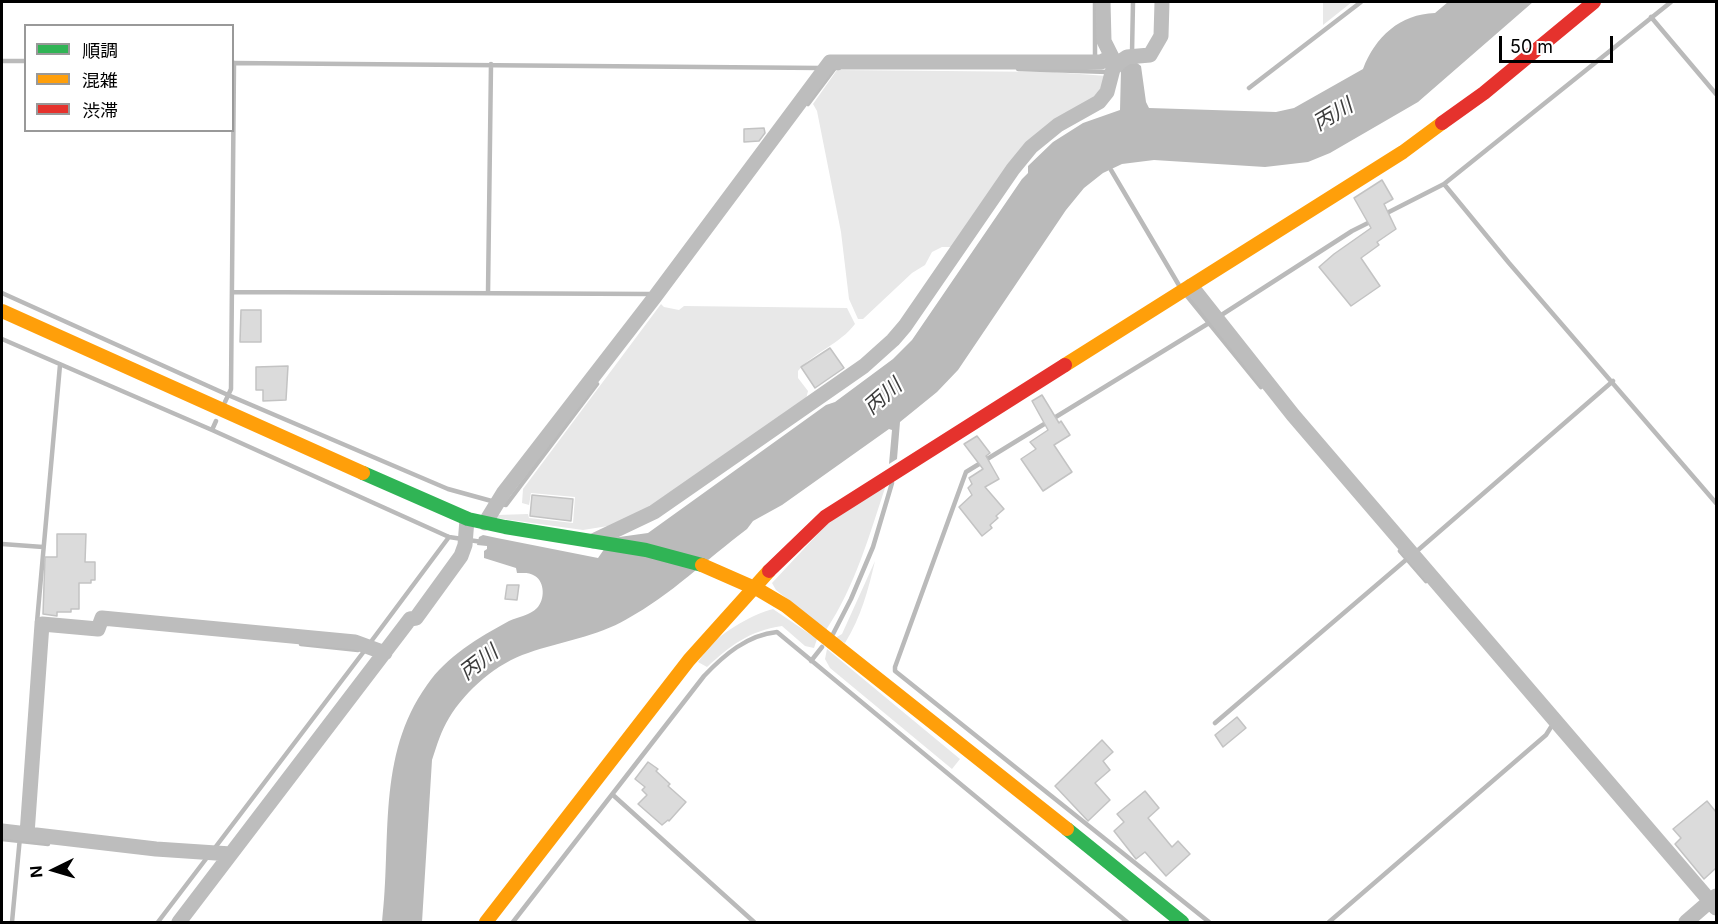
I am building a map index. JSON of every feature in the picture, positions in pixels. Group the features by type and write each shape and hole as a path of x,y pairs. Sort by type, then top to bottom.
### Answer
{"street":[{"path":"599,542 654,512 877,355 905,326 1031,147 1058,125 1100,102 1107,92 1114,63 1104,41 1103,2"},
{"path":"485,523 498,502 830,62 1114,63 1150,55 1161,36 1162,2"},
{"path":"486,922 750,585 825,517 1327,201 1432,132 1484,93 1594,2"},
{"path":"1186,290 1216,319 1315,441 1711,903 1686,922"},
{"path":"2,311 466,519 679,556 750,585 786,606 1038,805 1165,917 1182,922"},
{"path":"179,922 224,854 374,648 410,620 416,618 461,556 466,540 466,519"},
{"path":"224,854 17,833 42,624 98,629 102,618 374,648"}],"shaded area":[{"path":"1323,2 1352,2 1323,25"},
{"path":"837,70 1052,72 1107,76 1106,81 1091,101 1050,124 953,247 942,247 932,252 925,265 912,273 863,319 858,319 849,299 841,232 817,111 813,104"},
{"path":"661,304 664,307 679,310 684,306 847,308 855,324 798,371 798,378 808,391 806,399 656,504 608,526 583,530 496,518 497,515 528,514 529,518 573,523 575,497 531,493 529,505 522,503 523,489"},
{"path":"886,485 854,578 826,630 776,590 772,583 829,522"},
{"path":"875,561 863,604 845,643 835,638 842,634"},
{"path":"773,609 817,639 814,648 805,646 782,626 750,635 724,652 707,667 698,662 708,648 730,629"},
{"path":"827,649 960,759 952,769 830,668 825,659"}],"water":[{"name":"丙川","path":"1448,2 1533,2 1418,102 1330,153 1308,162 1265,167 1154,160 1122,164 1103,173 1084,188 1066,210 958,370 937,392 900,422 897,459 889,464 892,430 889,429 782,505 753,521 747,529 659,599 643,609 603,630 516,658 483,679 464,697 449,718 432,760 422,922 382,922 389,800 393,770 400,741 411,712 427,685 454,656 497,627 527,614 540,605 543,591 541,582 531,574 517,573 516,568 484,558 487,546 477,545 479,537 483,535 598,558 612,538 648,533 826,405 835,402 893,359 912,340 1028,173 1028,166 1053,142 1083,123 1120,110 1121,70 1129,63 1137,63 1141,66 1146,102 1149,108 1276,112 1294,108 1363,69 1374,47 1390,29 1422,14 1435,13"}],"building":[{"path":"764,128 765,133 759,141 744,142 744,129"},
{"path":"1382,180 1393,199 1384,204 1396,229 1377,242 1379,245 1361,258 1380,286 1351,306 1319,267 1371,228 1354,198"},
{"path":"241,310 261,310 261,342 240,342"},
{"path":"830,348 844,368 815,388 801,367"},
{"path":"288,366 286,400 263,401 263,390 256,390 256,367"},
{"path":"1042,395 1059,423 1061,421 1070,435 1054,445 1072,472 1043,491 1021,459 1036,449 1030,442 1048,430 1032,401"},
{"path":"977,436 990,453 986,456 999,479 985,487 1004,509 990,525 992,528 982,536 959,507 972,495 968,488 972,484 969,478 983,469 964,444"},
{"path":"532,495 573,499 571,521 530,516"},
{"path":"57,534 86,534 85,562 95,562 95,580 91,580 91,583 79,583 79,609 71,609 71,612 57,612 57,616 43,614 45,557 57,557"},
{"path":"507,585 519,585 517,600 505,599"},
{"path":"1237,717 1246,728 1223,747 1215,735"},
{"path":"1102,740 1113,752 1103,761 1110,770 1095,783 1110,800 1088,821 1055,786"},
{"path":"648,762 658,769 656,771 670,784 668,786 686,802 669,821 662,825 638,804 647,795 642,790 645,787 635,779"},
{"path":"1145,791 1159,808 1148,818 1172,847 1178,841 1190,854 1166,876 1145,852 1136,859 1114,831 1124,822 1117,814"},
{"path":"1707,801 1716,812 1716,868 1704,879 1675,844 1681,838 1673,829"}],"waterway":[{"path":"1095,2 1095,59"},
{"path":"1132,53 1133,2"},
{"path":"1249,88 1361,2"},
{"path":"1385,214 1444,184 1671,2"},
{"path":"1651,17 1716,94"},
{"path":"2,61 24,61"},
{"path":"234,63 821,68"},
{"path":"488,293 491,64"},
{"path":"808,104 835,68 839,68"},
{"path":"1018,69 1108,72"},
{"path":"225,402 231,389 233,132"},
{"path":"1111,170 1180,287"},
{"path":"1444,184 1716,503"},
{"path":"1209,922 895,671 895,667 966,472 1209,323 1352,231 1372,221"},
{"path":"232,292 649,294"},
{"path":"2,293 228,395 448,489 506,505 597,384"},
{"path":"1187,296 1261,387"},
{"path":"2,339 212,430 449,537 482,542"},
{"path":"37,622 60,365"},
{"path":"1417,551 1613,381"},
{"path":"212,430 216,421"},
{"path":"833,634 873,547 892,483"},
{"path":"370,643 449,537"},
{"path":"2,544 43,547"},
{"path":"1400,551 1426,581"},
{"path":"1215,723 1407,559"},
{"path":"513,922 704,676 737,647 756,637 777,632 1127,922"},
{"path":"301,644 358,650"},
{"path":"811,661 822,647"},
{"path":"214,849 365,650"},
{"path":"1329,922 1546,735 1551,727"},
{"path":"613,795 754,922"},
{"path":"12,922 20,837"},
{"path":"2,839 48,844"},
{"path":"158,922 209,855"}],"traffic: fast":[{"path":"363,473 468,519 646,550 702,565"},
{"path":"1067,829 1182,922"}],"traffic: slow":[{"path":"1065,365 1403,152 1442,123"},
{"path":"2,311 363,473"},
{"path":"702,565 759,590 786,606 1067,829"},
{"path":"486,922 689,660 769,571"}],"traffic: jam":[{"path":"1442,123 1484,93 1594,2"},
{"path":"769,571 825,517 1065,365"}]}
